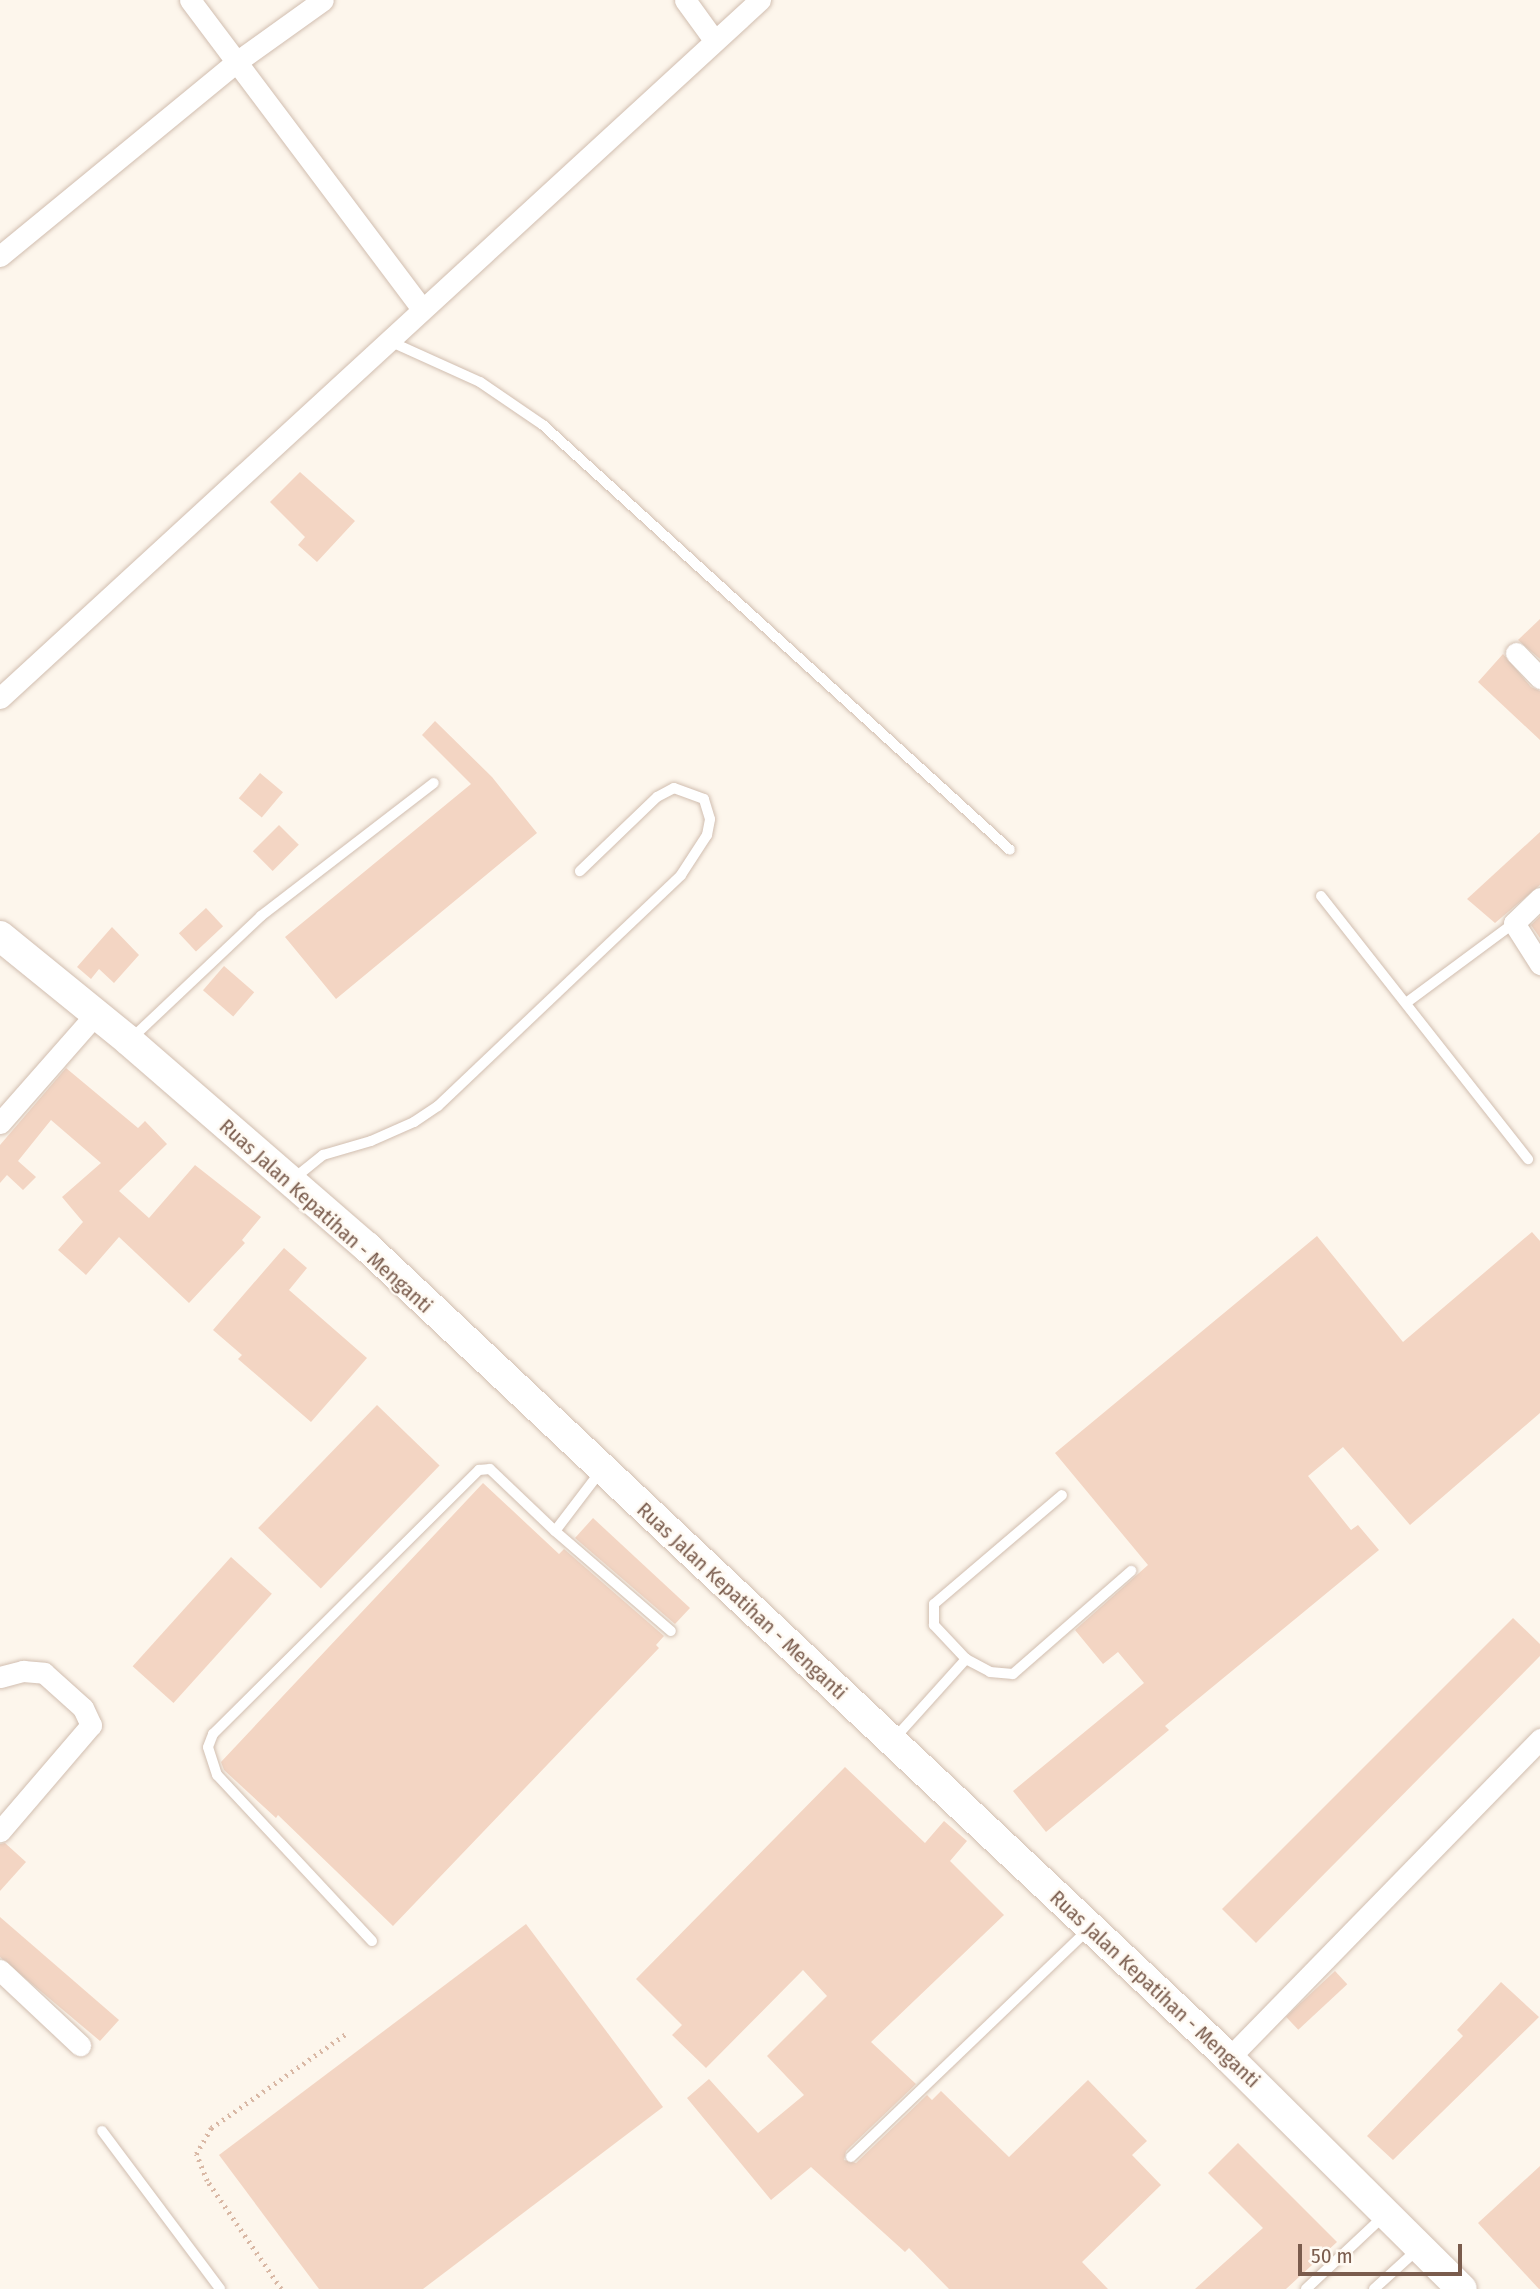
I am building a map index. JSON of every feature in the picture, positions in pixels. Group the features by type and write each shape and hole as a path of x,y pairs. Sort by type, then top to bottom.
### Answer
{"main road":[{"name":"Ruas Jalan Kepatihan - Menganti","path":"0,936 129,1041 367,1247 1229,2057 1462,2289"}],"street":[{"path":"190,0 422,309"},
{"path":"0,256 235,63 323,0"},
{"path":"685,0 714,40"},
{"path":"0,698 760,0"},
{"path":"1516,653 1540,678"},
{"path":"1540,898 1514,923 1540,964"},
{"path":"0,1123 95,1015"},
{"path":"0,1677 23,1671 44,1673 83,1708 91,1725 0,1831"},
{"path":"1229,2057 1540,1739"},
{"path":"0,1970 80,2045"}],"lane":[{"path":"387,340 480,382 543,425 1010,850"},
{"path":"129,1041 261,916 434,783"},
{"path":"290,1182 323,1155 371,1141 414,1122 438,1105 681,875 707,835 710,819 704,799 674,788 657,797 580,871"},
{"path":"1321,895 1528,1159"},
{"path":"1406,1003 1514,923"},
{"path":"372,1941 217,1774 208,1746 213,1734 480,1470 490,1469 555,1531 671,1631"},
{"path":"555,1531 602,1469"},
{"path":"1062,1494 934,1604 934,1625 966,1659 990,1672 1013,1674 1131,1571"},
{"path":"892,1741 966,1659"},
{"path":"852,2157 1091,1927"},
{"path":"102,2131 220,2289"},
{"path":"1306,2289 1387,2214"},
{"path":"1374,2289 1419,2248"}],"path":[{"path":"281,2289 207,2181 196,2154 211,2128 347,2033"}],"building":[{"path":"300,472 355,521 317,562 298,545 305,537 270,502"},
{"path":"1540,619 1540,659 1518,640"},
{"path":"1503,654 1531,687 1540,691 1540,740 1478,682"},
{"path":"435,721 492,777 537,833 336,999 285,937 471,784 422,735"},
{"path":"260,773 283,792 262,818 239,798"},
{"path":"279,825 299,845 273,871 253,851"},
{"path":"1540,832 1540,885 1495,923 1467,899"},
{"path":"206,908 223,926 196,952 179,933"},
{"path":"1540,916 1540,938 1531,925"},
{"path":"112,927 139,955 114,983 99,969 91,979 77,967"},
{"path":"224,966 254,992 233,1016 203,990"},
{"path":"66,1068 138,1128 145,1121 167,1144 119,1191 149,1218 195,1165 261,1217 242,1240 245,1243 189,1303 119,1237 86,1275 58,1250 83,1222 62,1197 101,1163 51,1120 18,1161 36,1177 23,1190 7,1175 0,1183 0,1145"},
{"path":"1532,1232 1540,1241 1540,1413 1410,1525 1343,1447 1308,1476 1351,1530 1358,1525 1379,1550 1165,1726 1169,1730 1046,1832 1013,1791 1144,1683 1118,1652 1103,1664 1075,1630 1148,1565 1055,1453 1317,1236 1403,1342"},
{"path":"284,1248 307,1268 289,1290 367,1358 311,1422 238,1359 242,1355 213,1330"},
{"path":"377,1405 440,1465 321,1588 258,1528"},
{"path":"483,1483 559,1554 564,1549 664,1636 656,1645 659,1648 393,1926 278,1815 276,1818 224,1770 221,1762"},
{"path":"593,1518 690,1608 675,1624 575,1538"},
{"path":"231,1557 272,1594 174,1703 133,1666"},
{"path":"1513,1618 1540,1644 1540,1656 1256,1943 1222,1909"},
{"path":"845,1767 925,1843 944,1821 967,1841 950,1861 1004,1915 871,2042 916,2084 846,2151 844,2160 856,2163 927,2095 932,2100 941,2091 1009,2157 1088,2080 1147,2141 1132,2155 1161,2185 1082,2262 1108,2289 949,2289 909,2248 905,2252 811,2167 771,2200 687,2098 709,2079 758,2133 804,2095 767,2056 827,1996 803,1970 706,2068 672,2035 682,2025 636,1979"},
{"path":"5,1843 26,1862 0,1891 0,1844"},
{"path":"0,1917 119,2020 100,2041 0,1957"},
{"path":"526,1924 663,2107 423,2289 319,2289 219,2155"},
{"path":"1335,1971 1347,1984 1298,2030 1286,2017"},
{"path":"1501,1982 1539,2017 1393,2160 1367,2136 1463,2036 1457,2030"},
{"path":"1238,2143 1337,2242 1286,2289 1195,2289 1263,2228 1208,2173"},
{"path":"1540,2166 1540,2289 1539,2289 1478,2223"}]}
